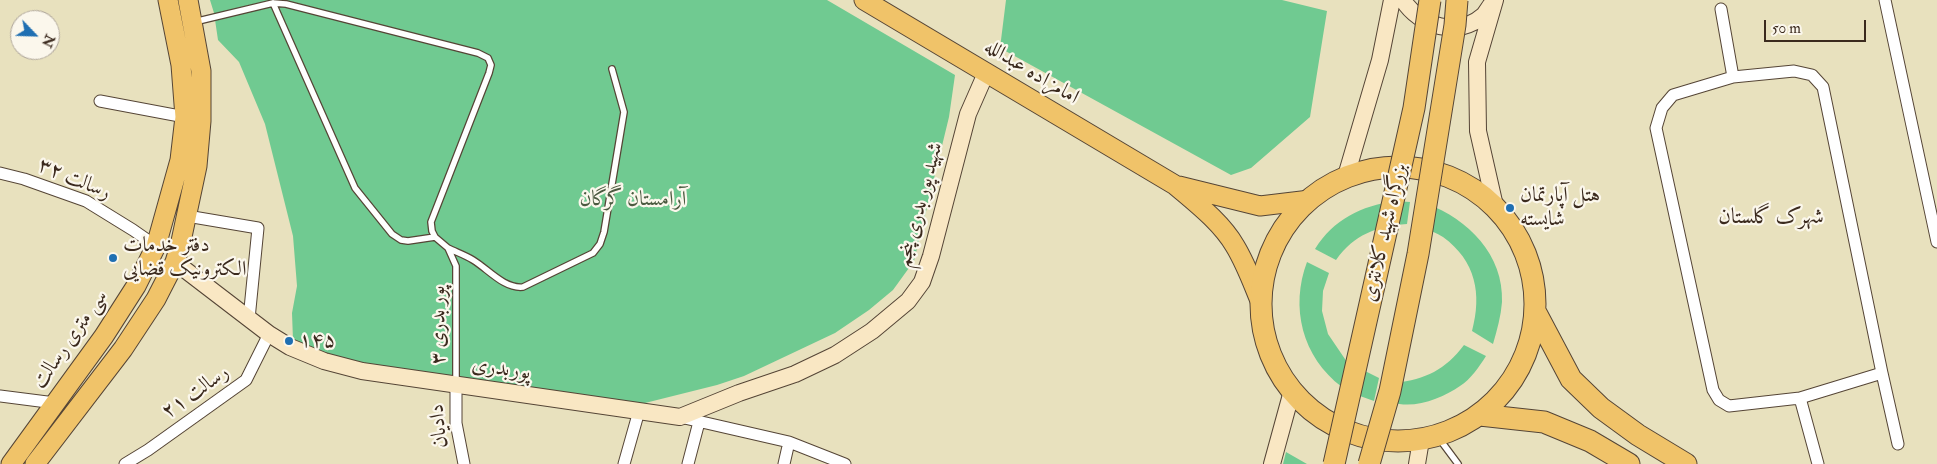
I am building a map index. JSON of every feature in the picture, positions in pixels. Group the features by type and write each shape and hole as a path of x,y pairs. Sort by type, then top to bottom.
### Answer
{"highway":[{"name":"بزرگراه شهید کلانتری","path":"1334,464 1414,108 1430,0"},
{"name":"بزرگراه شهید کلانتری","path":"1369,464 1390,391 1418,254 1455,26 1457,0"},
{"path":"1397,166 1462,182 1495,206 1514,229 1526,252 1535,286 1536,313 1528,350 1513,381 1503,393 1480,415 1455,430 1430,438 1406,442 1358,436 1319,417 1292,391 1281,376 1271,356 1262,321 1261,303 1263,281 1276,243 1294,215 1310,200 1346,176 1372,169 1397,166"},
{"path":"1536,313 1571,379 1601,408 1638,435 1686,464"},
{"path":"1480,415 1544,422 1590,441 1629,464"}],"main road":[{"name":"امامزاده عبدالله","path":"864,0 1175,185 1211,217 1234,245 1249,272 1261,303"},
{"path":"1346,176 1380,60 1392,0"},
{"path":"1403,0 1410,11 1427,23 1446,28 1466,25 1484,15 1495,0"},
{"path":"1495,0 1477,62 1478,130 1495,206"},
{"path":"170,6 190,10"},
{"name":"سی متری رسالت","path":"11,464 104,336 136,286 156,246 180,160 185,117 181,66 170,6"},
{"name":"سی متری رسالت","path":"37,464 122,349 156,298 175,262 197,166 201,121 201,70 190,10"},
{"name":"شهید پور بدری پنجم","path":"680,417 739,393 795,374 835,355 872,331 908,302 922,282 931,256 968,114 986,73"},
{"name":"امامزاده عبدالله","path":"1175,185 1260,206 1310,200"},
{"name":"پوربدری","path":"175,262 268,334 290,347 362,371 680,417"},
{"path":"104,336 122,349"},
{"path":"1272,464 1292,391"},
{"path":"1417,464 1430,438"}],"street":[{"path":"1885,0 1937,242"},
{"path":"1721,9 1733,77"},
{"path":"1882,373 1800,398 1729,406 1719,400 1713,390 1656,128 1662,108 1672,94 1733,77 1794,70 1812,75 1823,87 1898,444"},
{"path":"100,101 185,117"},
{"name":"۳۲ رسالت","path":"0,173 24,179 86,201 156,246"},
{"path":"186,216 258,228 249,319"},
{"name":"۲۱ رسالت","path":"125,464 148,450 246,380 268,334"},
{"name":"دادیان","path":"456,385 456,423 464,464"},
{"path":"0,396 55,403"},
{"path":"1800,398 1818,464"},
{"path":"624,464 639,411"},
{"name":"پوربدری","path":"680,417 789,442 845,464"},
{"path":"688,464 700,422"},
{"path":"784,464 789,442"}],"lane":[{"path":"190,10 273,3 315,11 430,40 478,53 488,58 491,66 431,222 432,231 435,237 448,248 472,259 516,288 593,253 600,244 604,232 624,112 612,69"},
{"path":"273,3 355,188 392,234 401,240 408,241 435,237"},
{"name":"پور بدری ۳","path":"448,248 456,266 456,385"},
{"path":"1430,438 1458,464"}],"green space":[{"name":"آرامستان گرگان","path":"210,0 827,0 955,75 949,117 914,261 893,290 869,310 835,333 744,376 717,385 641,404 356,362 321,354 293,340 292,313 297,286 293,236 265,124 239,62 218,40"},
{"path":"1006,0 1282,0 1327,11 1310,117 1251,168 1231,175 1000,48"},
{"path":"1395,201 1410,202 1407,224 1385,227 1367,233 1351,244 1336,260 1315,249 1331,230 1349,216 1371,206"},
{"path":"1427,204 1456,219 1469,229 1490,254 1497,269 1501,285 1502,302 1493,344 1472,331 1475,317 1476,291 1474,279 1463,257 1443,237 1422,227"},
{"path":"1307,262 1329,273 1323,291 1322,311 1328,334 1347,362 1379,378 1374,401 1342,387 1328,375 1317,361 1309,346 1303,330 1300,313 1302,279"},
{"path":"1464,345 1486,356 1468,380 1445,395 1428,402 1409,405 1392,402 1395,383 1416,379 1434,372 1450,361"},
{"path":"1286,452 1307,464 1283,464"}],"place":[{"name":"هتل آپارتمان شایسته","path":"1510,208"},
{"name":"دفتر خدمات الکترونیک قضایی","path":"113,258"},
{"name":"۱۴۵","path":"289,341"}],"district":[{"name":"شهرک گلستان","path":"1771,218"}]}
